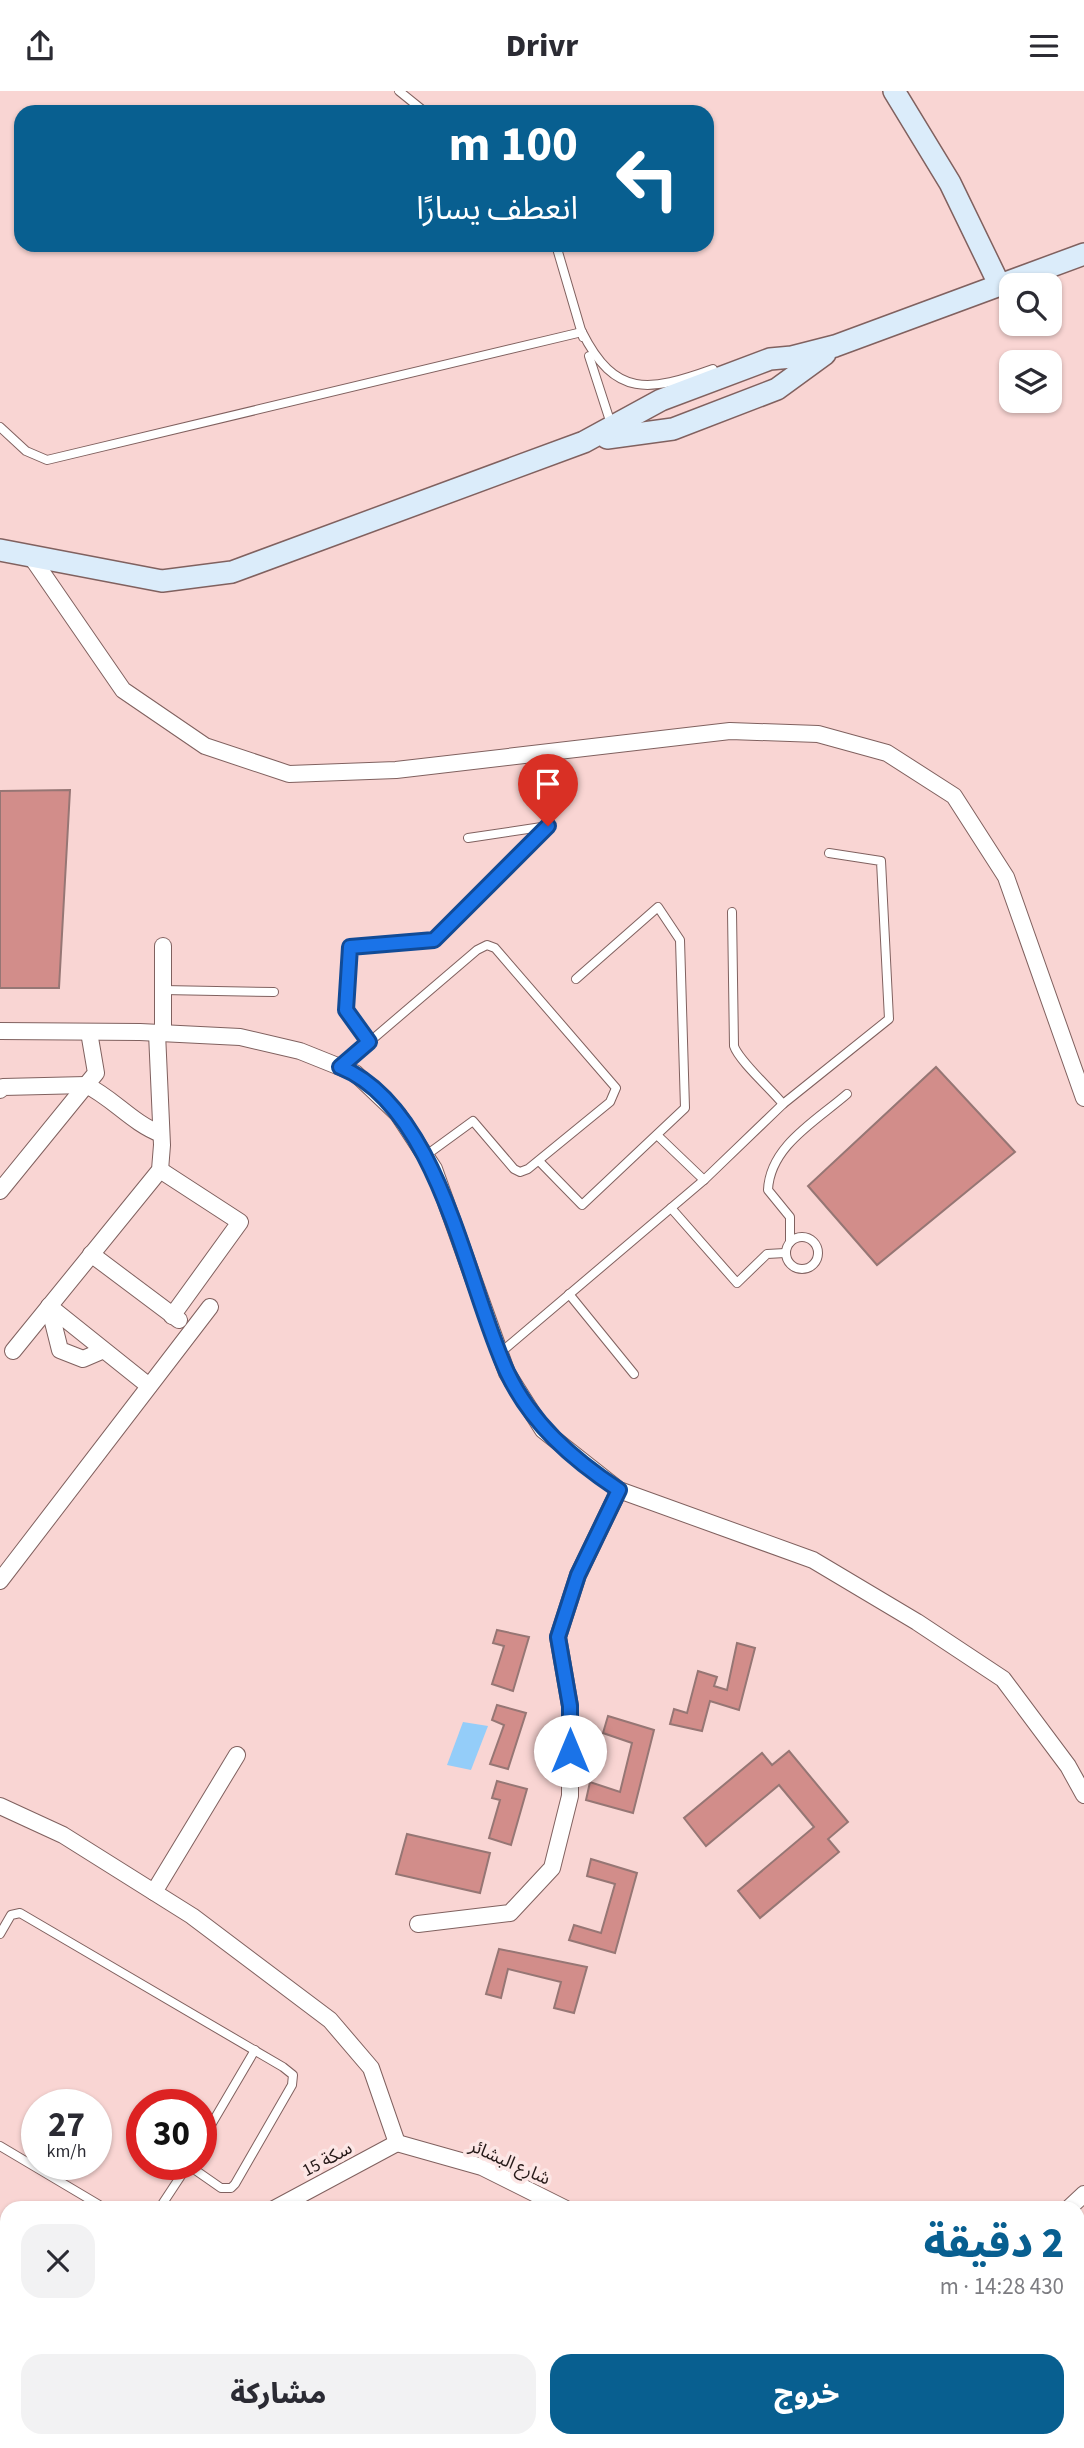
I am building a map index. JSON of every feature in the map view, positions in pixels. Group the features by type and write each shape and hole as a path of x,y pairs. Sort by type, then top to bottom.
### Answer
{"street":[{"path":"0,549 162,581 232,572 613,432 661,400 770,359 792,357 835,346 999,284 950,183 894,91"},
{"path":"1030,273 1084,254"},
{"path":"613,432 673,429 778,389 835,346"},
{"path":"30,555 123,690 205,745 289,774 396,769 730,731 818,734 887,753 954,796 1006,877 1084,1098"},
{"path":"13,1351 160,1170 163,946"},
{"path":"0,1031 240,1037 300,1051 355,1073 398,1114 433,1169 508,1373 543,1430 619,1490 813,1560 918,1622 1003,1679 1068,1766 1084,1795"},
{"path":"0,1191 96,1073 89,1032"},
{"path":"0,1090 3,1087 86,1085 145,1128 161,1134"},
{"path":"160,1170 240,1222 172,1315"},
{"path":"91,1254 192,1330"},
{"path":"49,1306 53,1333 60,1350 83,1359 104,1350"},
{"path":"49,1306 149,1386"},
{"path":"0,1581 210,1307"},
{"path":"418,1924 510,1913 552,1868 570,1796 570,1706 558,1637 578,1575 619,1490"},
{"path":"153,1892 237,1755"},
{"path":"0,1806 63,1835 192,1916 330,2020 371,2068 397,2143"},
{"name":"سكة 15","path":"289,2201 397,2143"},
{"name":"شارع البشائر","path":"397,2143 482,2167 550,2201"}],"lane":[{"path":"400,91 417,105"},
{"path":"558,252 613,432"},
{"path":"582,332 596,360 612,376 649,385 701,374 742,359 770,359"},
{"path":"0,427 26,451 47,460 582,332"},
{"path":"369,1042 346,1010 350,947 434,940 548,826 468,838"},
{"path":"500,1353 704,1180 783,1104 889,1019 881,861 829,852"},
{"path":"539,1161 582,1205 685,1108 680,940 658,907 576,979"},
{"path":"732,912 734,1046 742,1063 756,1072 783,1104"},
{"path":"340,1067 477,950 487,945 495,948 616,1088 610,1103 539,1161 520,1172 513,1169 473,1121 425,1156"},
{"path":"163,991 274,992"},
{"path":"790,1242 802,1237 814,1242 820,1253 814,1264 800,1269 790,1264 785,1253 790,1242 790,1217 768,1190 769,1173 779,1152 847,1094"},
{"path":"657,1135 704,1180"},
{"path":"671,1208 737,1283 767,1254 785,1253"},
{"path":"569,1294 634,1374"},
{"path":"0,1934 11,1915 20,1913 290,2072 294,2080 235,2184 231,2188 221,2188 210,2180"},
{"path":"217,2115 255,2050"},
{"path":"0,2145 88,2201"},
{"path":"164,2201 178,2180"}],"water":[{"path":"463,1722 488,1726 471,1770 447,1765"}],"building":[{"path":"70,790 59,988 0,988 0,791"},
{"path":"936,1067 1015,1152 877,1265 808,1186"},
{"path":"497,1630 529,1637 513,1691 492,1684 504,1646 493,1643"},
{"path":"737,1643 755,1648 739,1710 710,1701 702,1731 670,1724 674,1709 687,1713 698,1671 717,1677 714,1686 727,1690"},
{"path":"497,1705 526,1713 508,1769 490,1764 504,1725 492,1720"},
{"path":"608,1716 654,1730 633,1813 586,1800 590,1782 620,1792 632,1743 603,1733"},
{"path":"789,1751 848,1822 828,1839 839,1852 760,1918 738,1891 814,1827 779,1785 706,1846 684,1818 762,1753 772,1765"},
{"path":"497,1781 527,1789 511,1845 489,1838 500,1800 492,1798"},
{"path":"407,1834 490,1853 480,1893 396,1874"},
{"path":"591,1859 637,1873 615,1953 569,1940 574,1925 601,1933 615,1884 587,1876"},
{"path":"499,1949 587,1967 574,2013 554,2008 561,1982 508,1969 501,1998 486,1994"}],"route":[{"path":"548,826 451,927 434,940 350,947 346,1010 369,1042 340,1067 355,1073 398,1114 433,1169 508,1373 543,1430 600,1478 619,1490 593,1550 578,1575 558,1637 570,1706 570,1751"}]}
